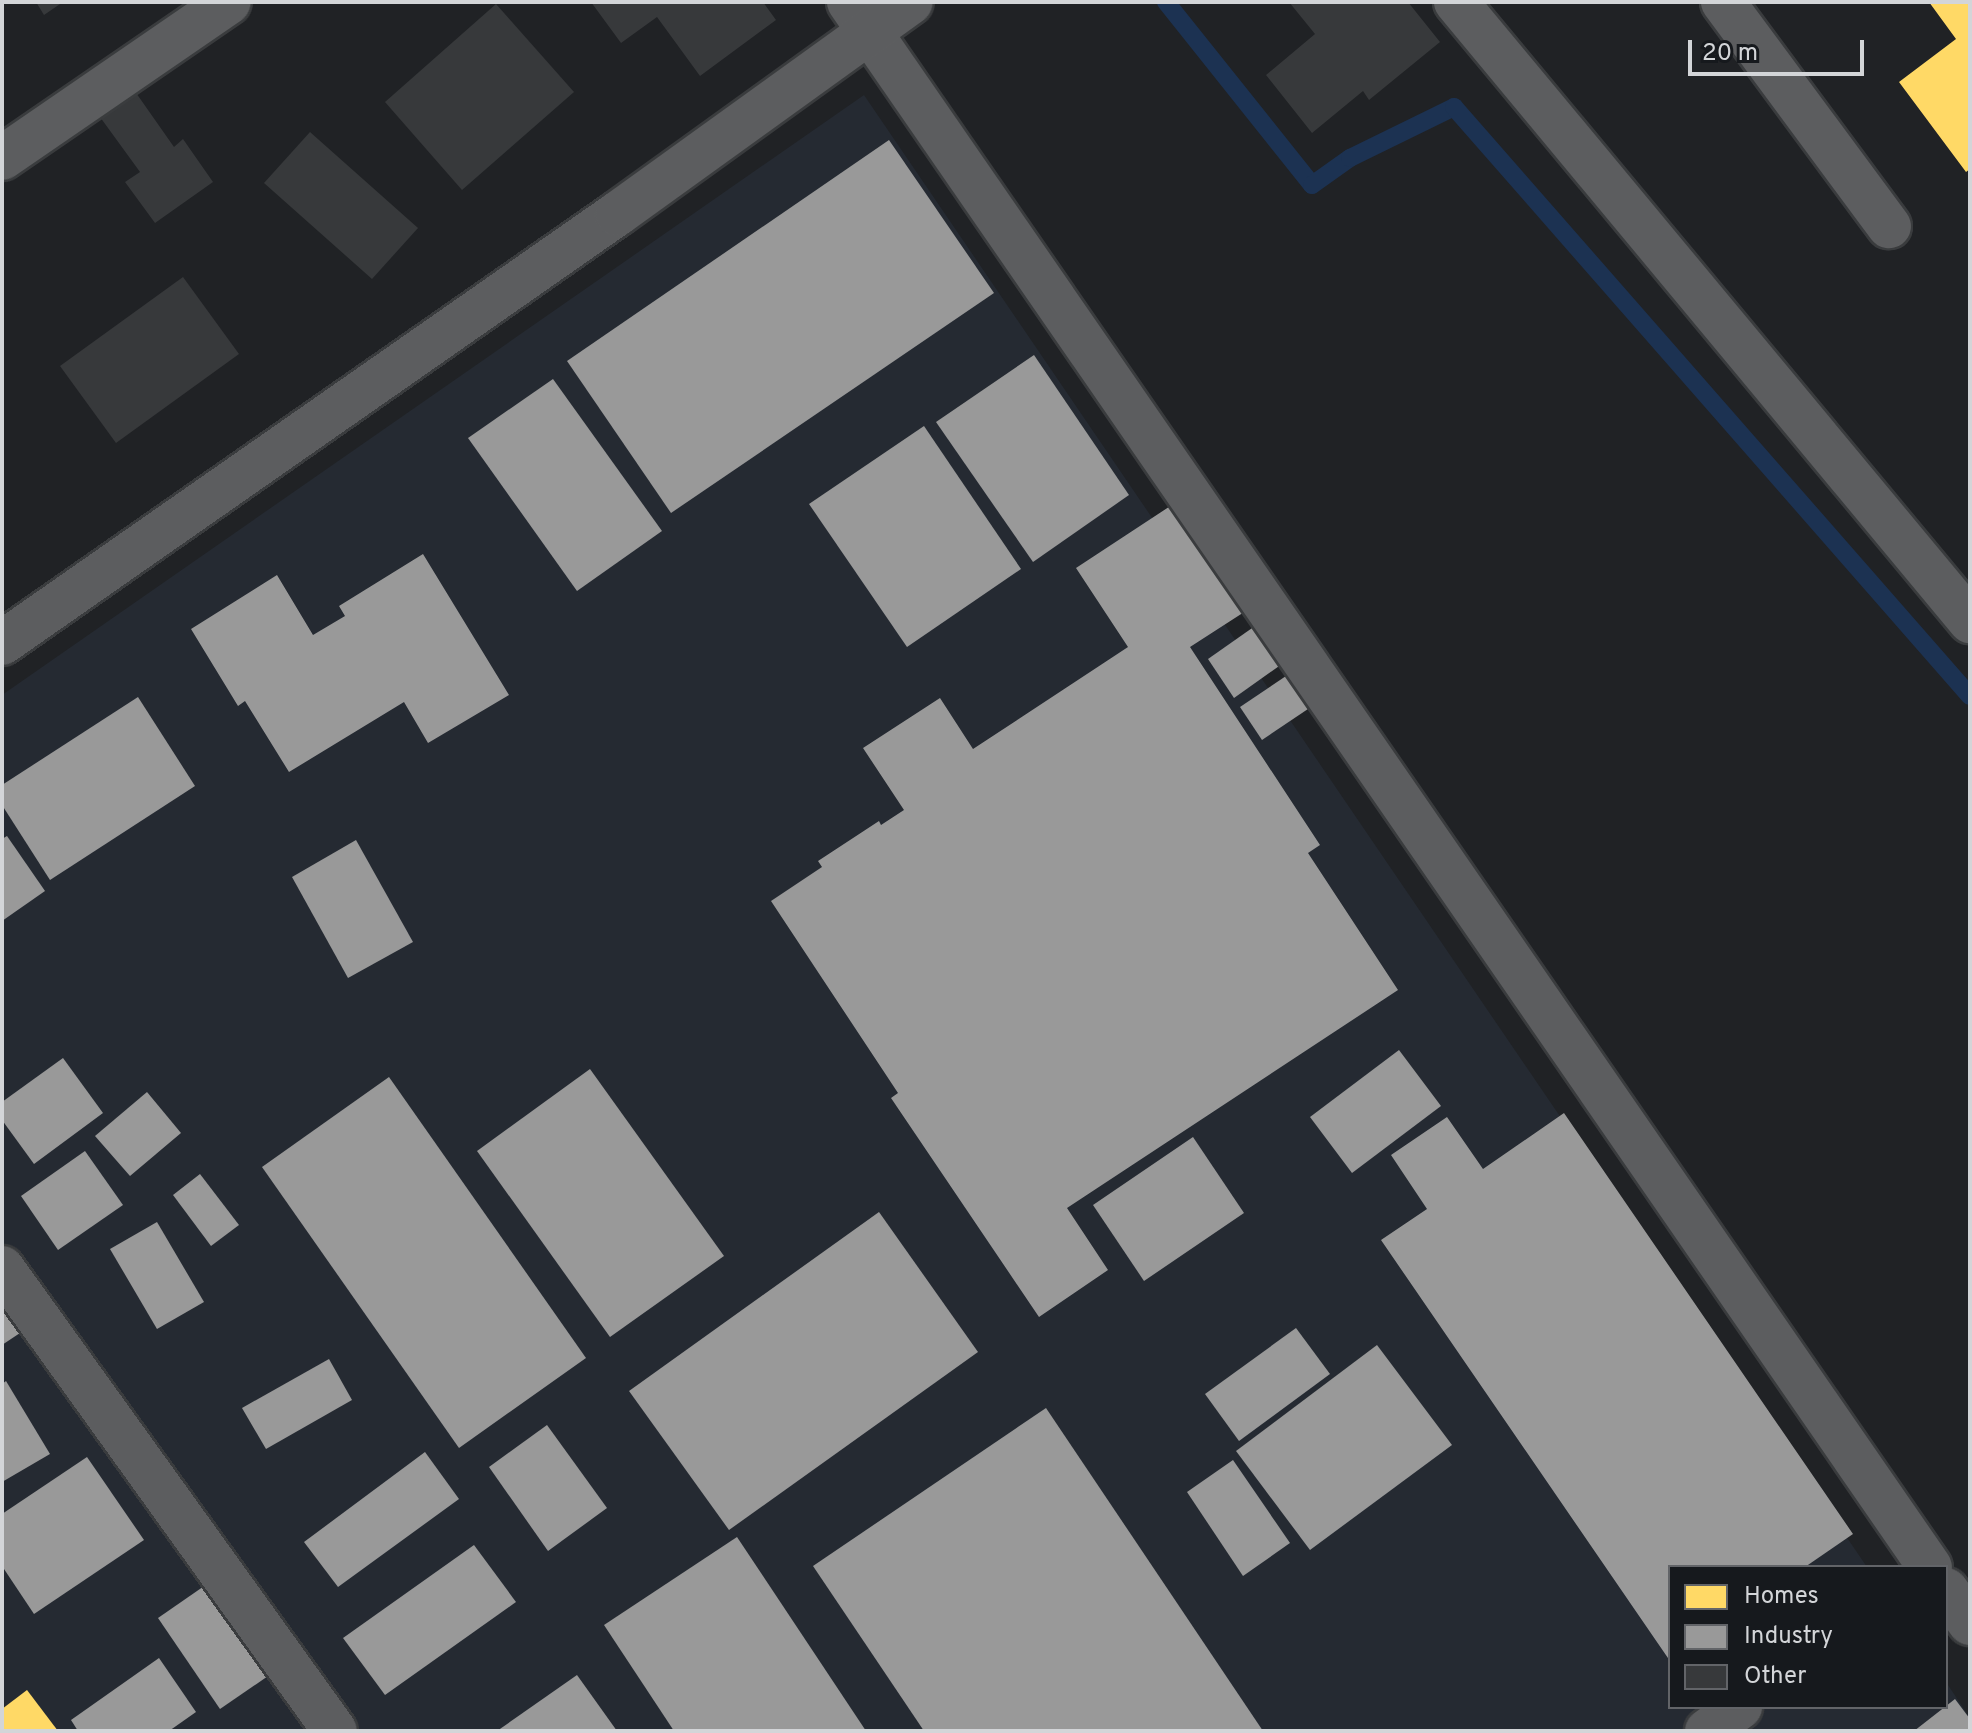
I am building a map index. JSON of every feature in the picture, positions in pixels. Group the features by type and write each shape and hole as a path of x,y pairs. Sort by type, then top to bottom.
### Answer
{"street":[{"path":"2,158 229,2"},
{"path":"2,643 617,214 859,16 911,2"},
{"path":"1456,2 1970,621"},
{"path":"1723,2 1889,226"},
{"path":"859,16 1929,1565"},
{"path":"2,1268 335,1731"},
{"path":"1948,1593 1970,1623"},
{"path":"1707,1731 1737,1709"}],"shaded area":[{"path":"864,95 1866,1565 1668,1565 1668,1709 1948,1709 1948,1685 1970,1718 1970,1731 2,1731 2,695"}],"building: Homes":[{"path":"1929,2 1970,2 1970,169 1966,172 1899,82 1956,39"},
{"path":"27,1690 58,1731 2,1731 2,1709"}],"building: Industry":[{"path":"889,140 994,293 671,513 567,361"},
{"path":"1034,355 1129,495 1033,562 936,422"},
{"path":"553,379 662,531 577,591 468,438"},
{"path":"924,426 1021,569 907,647 809,504"},
{"path":"1181,499 1252,607 1190,647 1320,845 1308,853 1398,990 1067,1208 1108,1270 1039,1317 891,1098 898,1093 771,901 822,867 818,861 879,821 881,825 904,810 863,748 940,698 973,749 1128,647 1076,568"},
{"path":"423,554 509,695 428,743 404,702 289,772 245,701 238,706 191,629 277,575 313,635 345,616 339,606"},
{"path":"1255,626 1282,664 1234,698 1208,659"},
{"path":"1286,676 1308,709 1262,740 1240,707"},
{"path":"138,697 195,786 50,880 2,805 2,785"},
{"path":"7,836 45,891 2,921 2,839"},
{"path":"356,840 413,942 348,978 292,877"},
{"path":"1399,1050 1441,1106 1352,1173 1310,1117"},
{"path":"63,1058 103,1113 34,1164 2,1120 2,1102"},
{"path":"590,1069 724,1256 610,1337 477,1151"},
{"path":"389,1077 586,1358 459,1448 262,1167"},
{"path":"147,1092 181,1133 130,1176 95,1136"},
{"path":"1564,1113 1853,1534 1808,1565 1668,1565 1668,1658 1381,1240 1427,1209 1391,1155 1447,1117 1483,1169"},
{"path":"1193,1137 1244,1213 1144,1281 1093,1205"},
{"path":"85,1151 123,1205 58,1250 21,1196"},
{"path":"200,1174 239,1225 211,1246 173,1195"},
{"path":"879,1212 978,1352 729,1530 629,1391"},
{"path":"157,1222 204,1302 157,1329 110,1249"},
{"path":"2,1305 20,1333 2,1345"},
{"path":"1296,1328 1330,1374 1239,1441 1205,1394"},
{"path":"1377,1345 1452,1445 1310,1550 1236,1451"},
{"path":"329,1359 352,1400 266,1449 242,1408"},
{"path":"6,1381 50,1454 2,1482 2,1384"},
{"path":"1046,1408 1263,1731 924,1731 813,1566"},
{"path":"547,1425 607,1508 548,1551 489,1467"},
{"path":"425,1452 459,1499 338,1587 304,1542"},
{"path":"87,1457 144,1540 34,1614 2,1566 2,1514"},
{"path":"1233,1460 1290,1543 1243,1576 1187,1492"},
{"path":"737,1537 866,1731 674,1731 604,1625"},
{"path":"474,1545 516,1602 385,1695 343,1638"},
{"path":"210,1582 271,1674 220,1709 158,1618"},
{"path":"159,1658 196,1712 169,1731 78,1731 71,1720"},
{"path":"577,1675 617,1731 497,1731"},
{"path":"1955,1699 1970,1719 1970,1731 1914,1731 1942,1709 1948,1709 1948,1704"}],"building: Other":[{"path":"36,2 63,2 44,15"},
{"path":"591,2 763,2 776,20 700,76 657,17 621,43"},
{"path":"1289,2 1408,2 1440,42 1369,100 1363,91 1312,133 1266,75 1315,34"},
{"path":"496,4 574,92 462,190 385,102"},
{"path":"127,80 174,147 183,139 213,182 155,223 125,182 140,172 92,106"},
{"path":"310,132 418,228 372,279 264,183"},
{"path":"183,277 239,354 116,443 60,366"}],"waterway":[{"path":"1166,2 1312,185 1350,158 1454,107 1970,696"}]}
